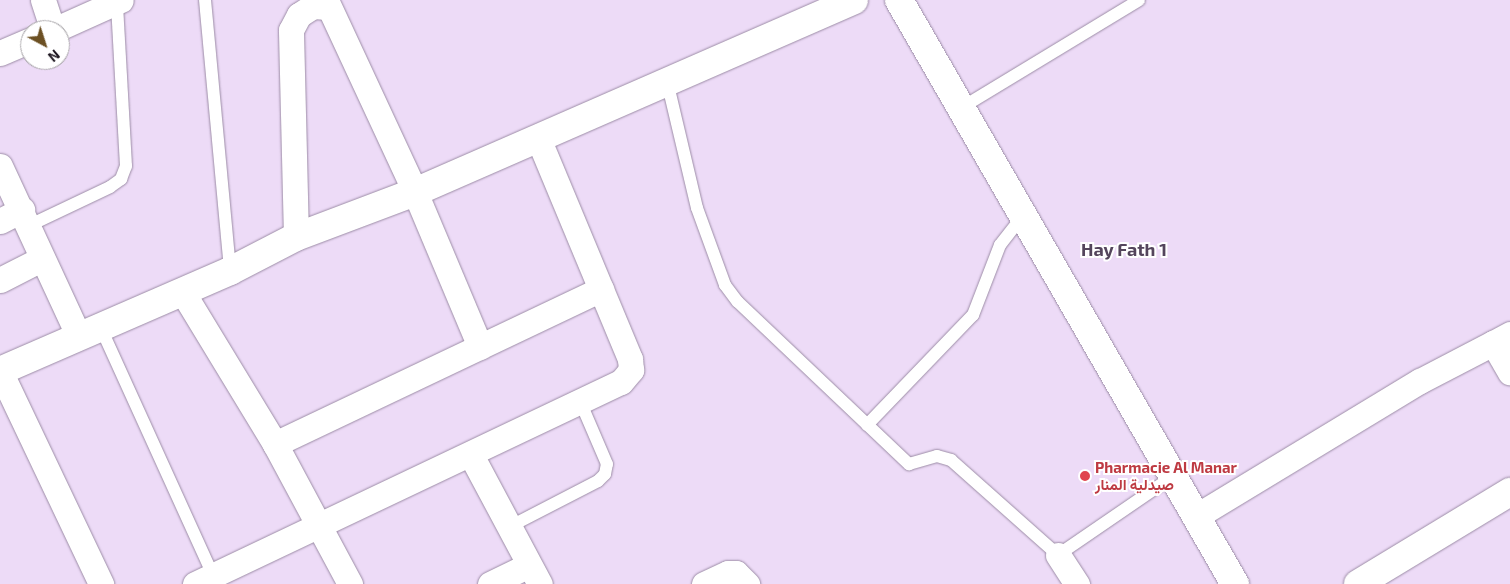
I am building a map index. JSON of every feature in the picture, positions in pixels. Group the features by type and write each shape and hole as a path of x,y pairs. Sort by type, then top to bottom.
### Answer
{"street":[{"path":"43,0 50,20"},
{"path":"101,584 0,371 230,271 296,238 415,192 854,0"},
{"path":"899,0 1235,584"},
{"path":"70,23 119,1"},
{"path":"296,238 291,30 299,15 313,6 327,3 415,192 480,347"},
{"path":"0,53 20,44"},
{"path":"204,580 317,525 471,455 621,382 631,370 630,359 538,138"},
{"path":"0,166 17,219 89,331"},
{"path":"0,280 41,259"},
{"path":"275,444 601,289"},
{"path":"182,291 275,444 350,584"},
{"path":"1195,517 1420,381 1501,338 1510,373"},
{"path":"471,455 534,574 490,584"},
{"path":"1358,584 1510,492"},
{"path":"1058,555 1077,584"},
{"path":"704,584 728,573 736,574 747,584"}],"lane":[{"path":"205,0 230,271"},
{"path":"961,108 1139,0"},
{"path":"17,219 110,187 121,179 126,166 119,1"},
{"path":"667,81 698,208 725,285 738,302 866,425 910,464 937,456 951,460 1058,555 1172,477"},
{"path":"866,425 973,315 1000,245 1023,216"},
{"path":"89,331 204,580"},
{"path":"508,527 598,481 605,474 607,464 580,401"}],"place":[{"name":"Pharmacie Al Manar صيدلية المنار","path":"1085,476"}],"district":[{"name":"Hay Fath 1","path":"1124,249"}]}
